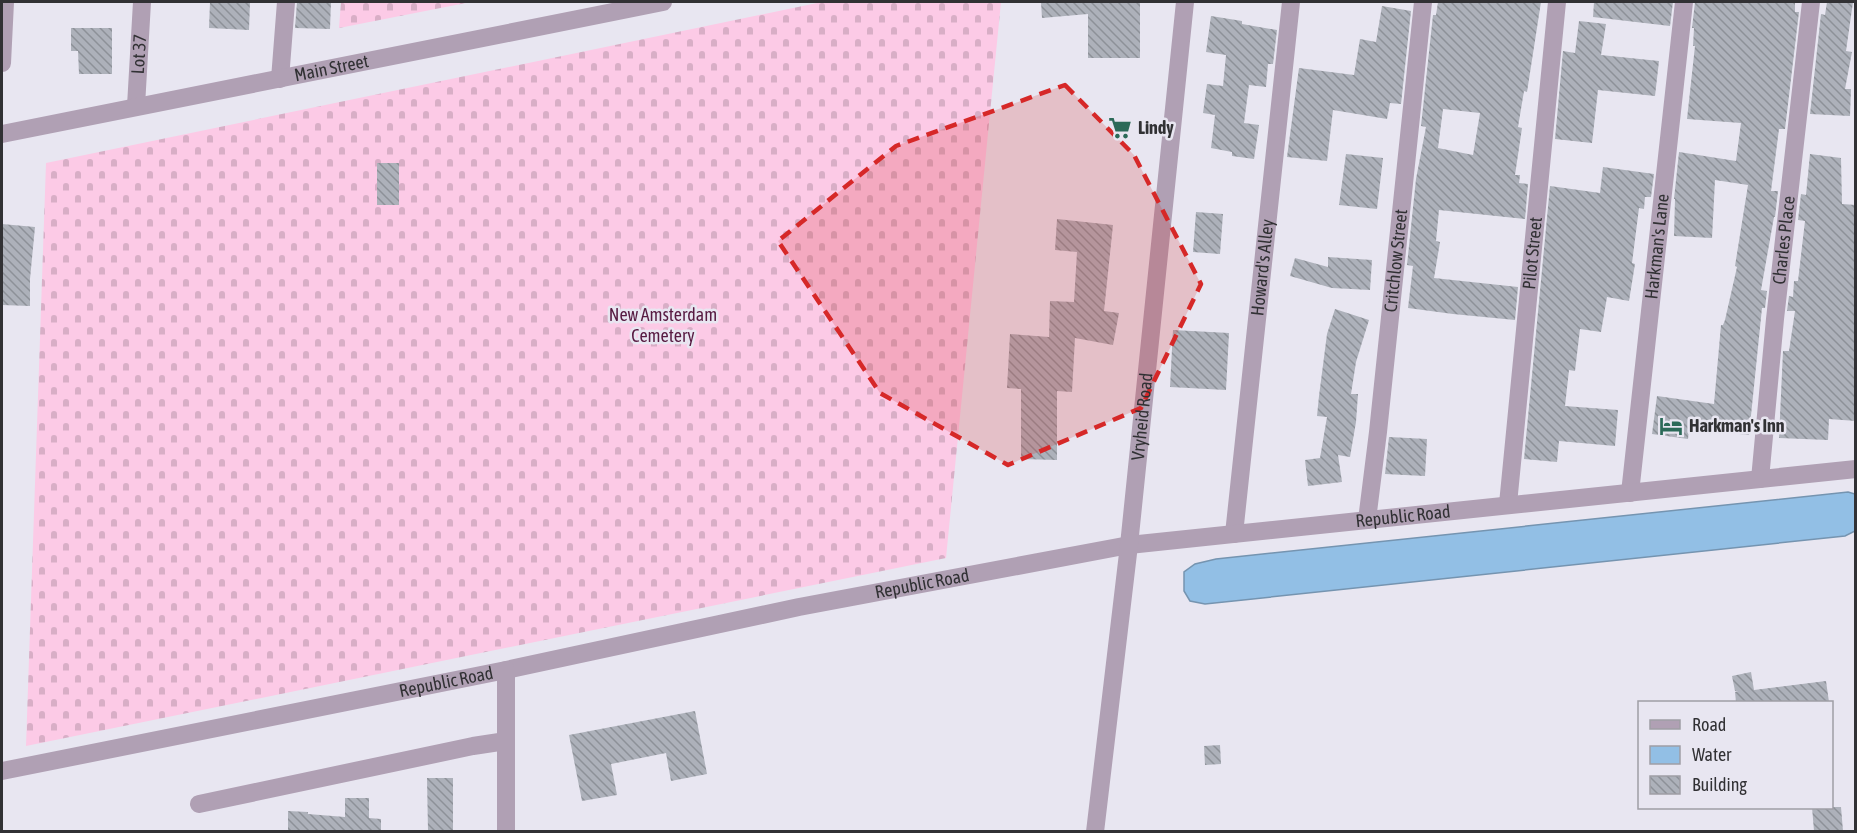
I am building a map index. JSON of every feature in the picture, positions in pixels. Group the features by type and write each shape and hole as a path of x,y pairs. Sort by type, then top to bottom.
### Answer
{"street":[{"path":"2,63 5,2"},
{"name":"Lot 37","path":"136,106 142,2"},
{"path":"280,79 286,2"},
{"name":"Main Street","path":"2,134 663,2"},
{"name":"Vryheid Road","path":"1095,831 1129,545 1185,2"},
{"name":"Howard's Alley","path":"1234,534 1291,2"},
{"name":"Critchlow Street","path":"1368,520 1423,2"},
{"name":"Pilot Street","path":"1508,504 1557,2"},
{"name":"Harkman's Lane","path":"1630,493 1684,2"},
{"name":"Charles Place","path":"1760,479 1775,319 1811,2"},
{"name":"Republic Road","path":"2,771 507,670 799,607 1129,545 1856,469"},
{"path":"506,831 507,670"},
{"path":"199,804 506,741"}],"highlighted area":[{"path":"1065,85 1134,155 1201,284 1141,408 1008,465 880,393 778,241 896,146"}],"green space":[{"path":"341,2 471,2 339,28"},
{"name":"New Amsterdam Cemetery","path":"822,2 1001,2 946,558 26,746 46,163"}],"water":[{"path":"1848,492 1855,494 1855,531 1845,536 1205,604 1190,601 1184,591 1184,572 1195,564 1216,559"}],"building":[{"path":"210,2 250,2 249,30 209,28"},
{"path":"297,2 331,2 330,29 295,28"},
{"path":"1041,2 1140,2 1140,58 1088,58 1088,14 1042,18"},
{"path":"1438,2 1541,2 1527,92 1524,91 1518,127 1522,128 1515,175 1520,175 1519,183 1528,184 1525,219 1439,210 1436,241 1440,242 1434,278 1518,287 1515,320 1408,308 1413,266 1407,265 1416,179 1426,127 1421,126 1433,15 1436,15","holes":["1443,109 1480,113 1473,155 1438,148"]},
{"path":"1594,2 1673,2 1670,26 1593,17"},
{"path":"1695,2 1795,2 1795,12 1799,12 1785,129 1779,129 1771,191 1778,191 1761,290 1767,291 1765,308 1762,308 1749,435 1689,429 1688,439 1652,434 1657,396 1714,404 1721,325 1725,320 1737,267 1735,266 1748,185 1715,180 1712,238 1674,236 1674,199 1679,152 1736,161 1741,123 1687,119 1695,46 1693,46 1694,28 1692,28"},
{"path":"1827,2 1853,2 1846,51 1852,52 1845,89 1851,89 1850,116 1810,114 1821,14 1825,15"},
{"path":"1382,6 1411,11 1401,104 1390,103 1387,119 1333,110 1327,161 1287,157 1299,68 1354,75 1360,39 1376,42"},
{"path":"1211,16 1277,30 1273,64 1268,64 1266,87 1249,85 1244,123 1259,125 1254,159 1232,156 1232,152 1211,148 1215,115 1203,113 1207,84 1223,86 1226,55 1206,52"},
{"path":"1579,21 1606,24 1601,55 1659,61 1655,96 1598,90 1592,143 1555,139 1563,51 1575,53"},
{"path":"71,28 112,28 112,74 79,74 78,51 71,51"},
{"path":"1346,154 1383,158 1377,209 1339,205"},
{"path":"1810,154 1841,158 1842,204 1856,205 1856,421 1829,419 1828,440 1779,438 1783,351 1789,351 1795,311 1787,311 1789,296 1793,297 1794,281 1798,281 1805,221 1798,220 1801,194 1806,195"},
{"path":"377,163 399,163 399,205 377,205"},
{"path":"1603,167 1654,174 1651,197 1645,197 1644,209 1639,208 1632,263 1635,264 1629,301 1607,297 1601,332 1580,329 1575,371 1569,370 1565,406 1618,410 1615,446 1559,441 1557,462 1524,459 1550,186 1600,193"},
{"path":"1196,212 1223,214 1220,254 1193,252"},
{"path":"1057,219 1113,225 1104,311 1119,313 1113,345 1075,338 1072,392 1057,391 1057,460 1021,459 1021,389 1007,388 1010,334 1049,337 1050,301 1074,302 1077,252 1055,250"},
{"path":"2,224 35,227 30,306 2,305"},
{"path":"1328,257 1372,260 1370,290 1332,288 1290,276 1295,258 1328,267"},
{"path":"1335,309 1369,320 1356,362 1351,394 1358,394 1356,422 1350,457 1338,455 1342,482 1308,486 1305,460 1320,458 1327,417 1317,416 1327,334"},
{"path":"1173,330 1229,333 1226,390 1170,387"},
{"path":"1389,437 1427,439 1425,476 1385,474"},
{"path":"1751,672 1754,690 1826,681 1829,701 1736,701 1735,692 1738,691 1735,691 1732,676"},
{"path":"695,711 707,774 671,781 666,753 611,764 617,795 582,801 569,735"},
{"path":"1220,745 1221,764 1205,765 1204,746"},
{"path":"427,778 453,778 453,831 428,831"},
{"path":"345,798 369,798 369,818 381,819 381,831 288,831 288,811 345,817"},
{"path":"1841,807 1843,831 1814,831 1812,809"}],"place":[{"name":"Lindy","path":"1120,128"},
{"name":"Harkman's Inn","path":"1671,426"}]}
